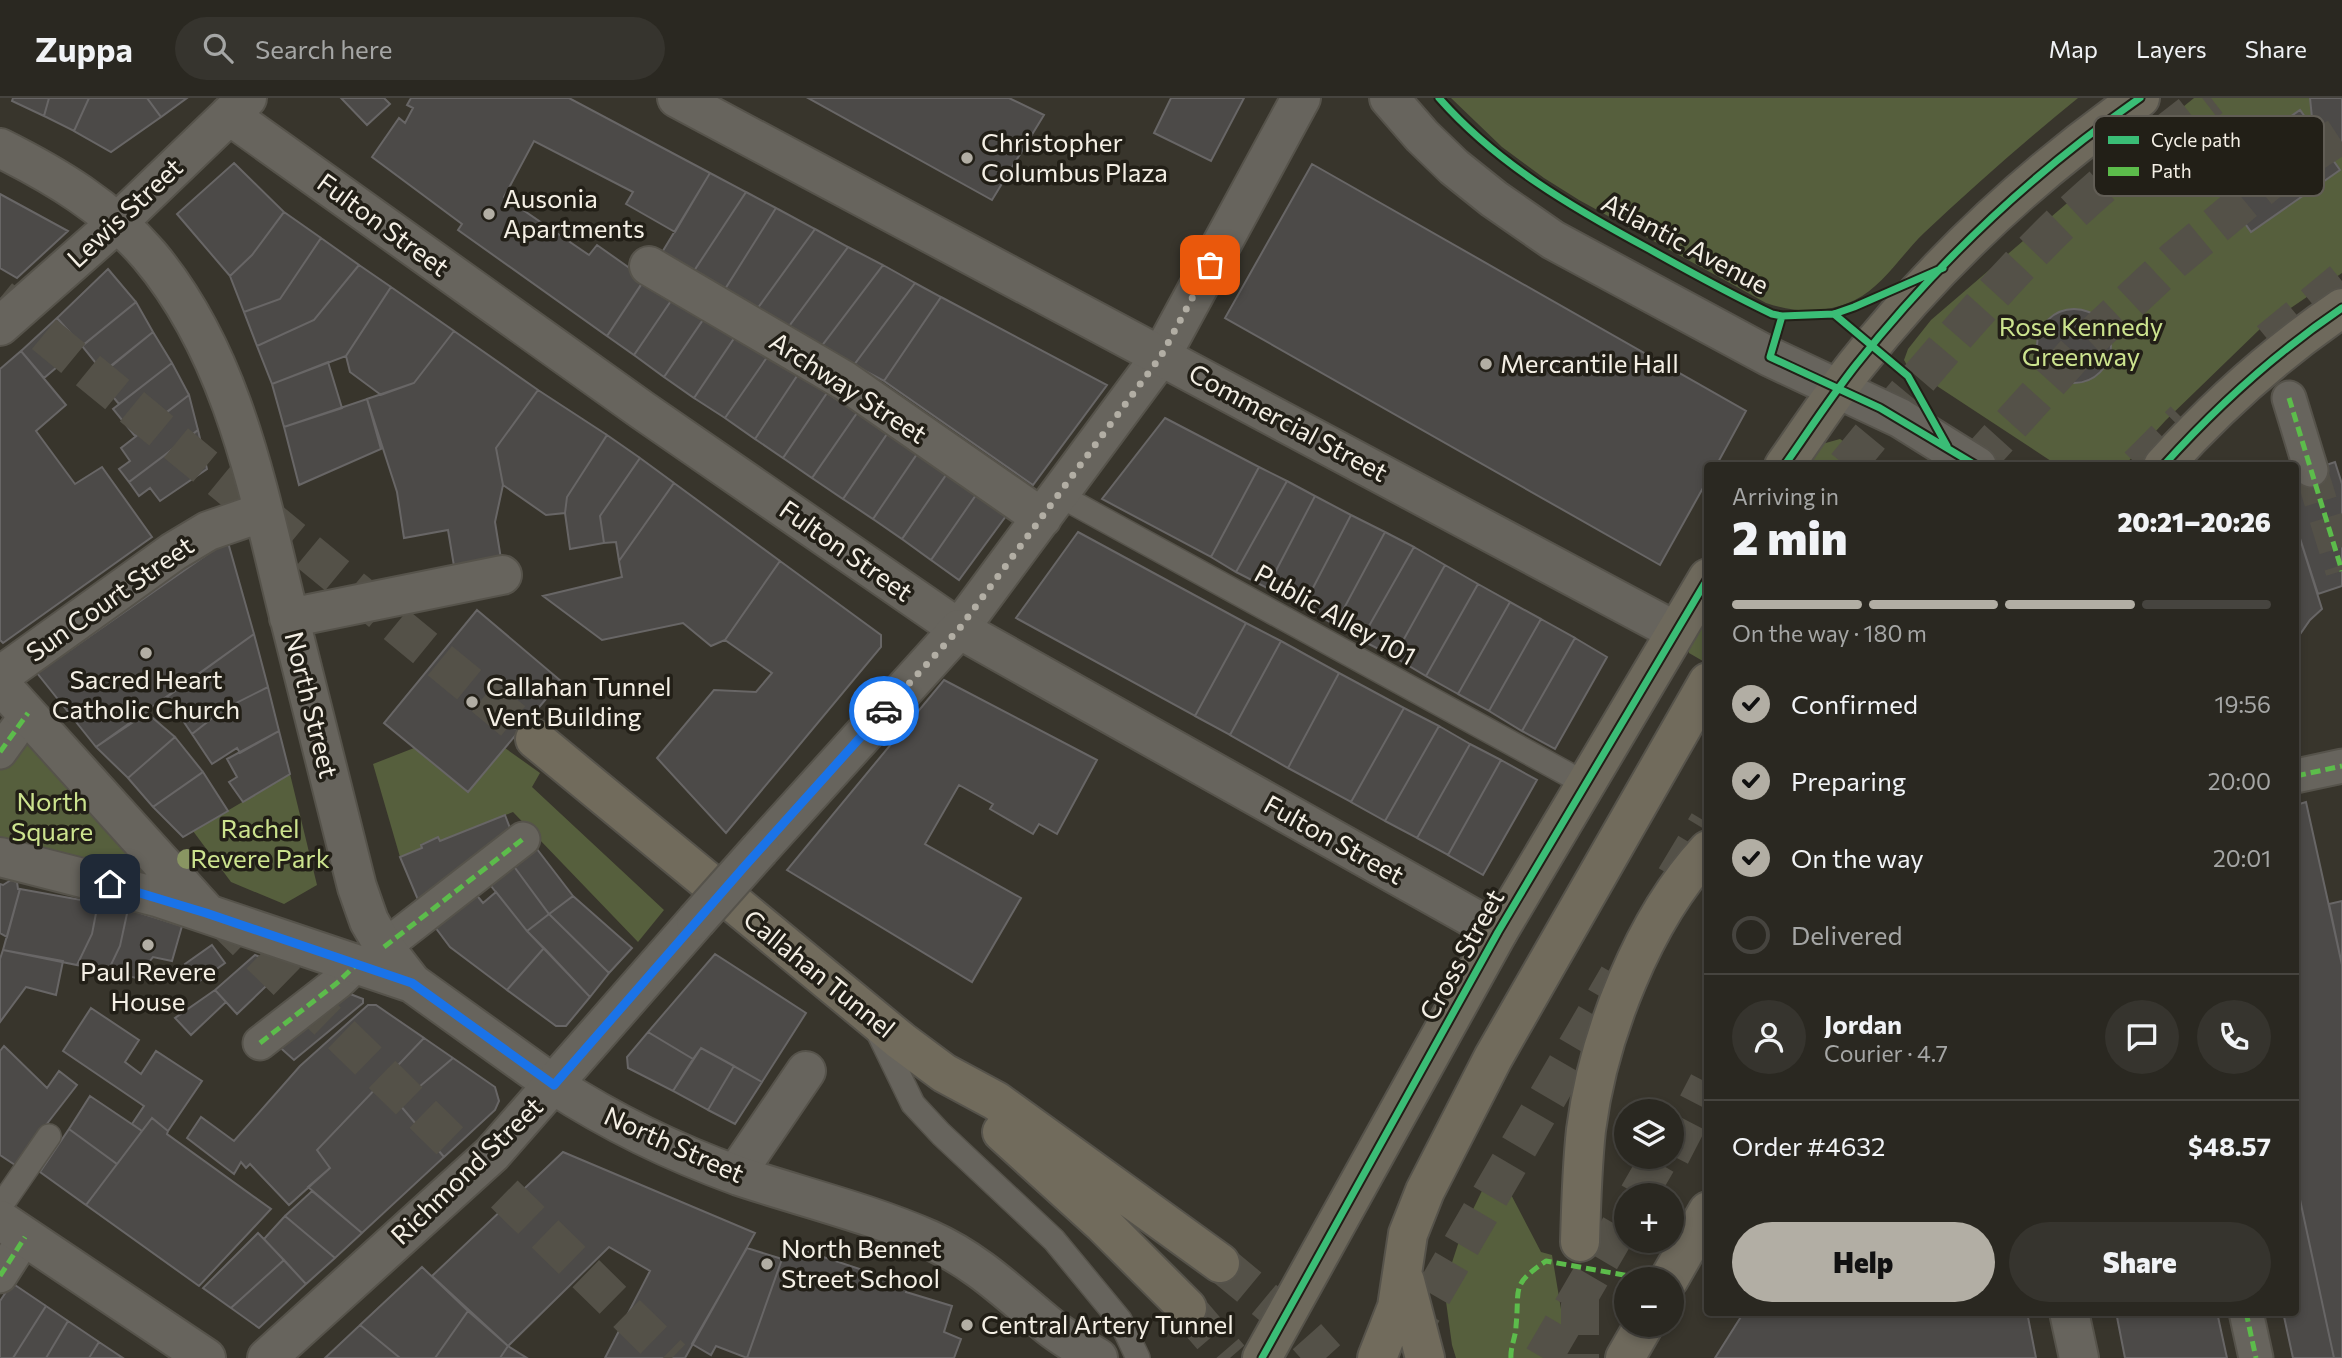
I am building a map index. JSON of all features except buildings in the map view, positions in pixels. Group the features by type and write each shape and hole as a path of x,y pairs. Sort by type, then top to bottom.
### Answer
{"highway":[{"path":"1377,1358 1397,1307 1413,1218 1451,1140 1493,1058 1704,689"},
{"name":"Callahan Tunnel","path":"535,739 872,1018 944,1073"},
{"path":"1580,1242 1587,1129 1592,1096 1608,1036 1639,953 1652,927 1686,875 1704,855"},
{"path":"944,1073 996,1101 1220,1263"},
{"path":"944,1073 987,1119 1070,1192 1187,1308"},
{"path":"1402,1272 1425,1358"}],"main road":[{"path":"2116,116 2140,98"},
{"path":"1787,462 1838,389 1908,304 1974,236 2094,133"},
{"path":"2167,462 2247,383 2342,307"},
{"name":"Cross Street","path":"1262,1358 1498,932 1704,584"},
{"path":"1677,1267 1704,1218"},
{"path":"1625,1358 1637,1337"}],"street":[{"name":"Commercial Street","path":"677,98 1675,631"},
{"name":"Richmond Street","path":"267,1358 492,1154 760,849 959,629 1161,356 1301,98"},
{"path":"1389,98 1454,167 1532,226 1599,266 1751,347 1900,418 1971,462"},
{"name":"Lewis Street","path":"0,326 117,222 238,106"},
{"name":"Fulton Street","path":"238,106 642,410 959,629 1498,932"},
{"name":"North Street","path":"0,148 78,190 117,222 149,255 175,289 216,365 233,407 263,512 357,887 369,922 371,956 554,1085 612,1119 685,1154 736,1174 910,1232 947,1248 979,1267 1051,1328 1098,1358"},
{"name":"Archway Street","path":"649,266 845,381 1050,507"},
{"path":"2289,398 2311,470"},
{"name":"Sun Court Street","path":"0,676 173,552 208,531 263,512"},
{"path":"289,618 502,575"},
{"path":"0,684 206,913"},
{"path":"0,752 28,713"},
{"path":"2299,775 2342,766"},
{"path":"260,1043 523,839"},
{"path":"0,858 110,884 206,913 371,956"},
{"path":"736,1174 806,1071"},
{"path":"0,1276 12,1228 206,1358"},
{"path":"2070,1316 2079,1358"},
{"path":"2247,1316 2256,1358"}],"lane":[{"name":"Public Alley 101","path":"1050,507 1584,783"},
{"path":"872,1018 913,1104 941,1134 1055,1240 1120,1320 1138,1358"},
{"path":"0,1207 49,1136"}],"green space":[{"path":"1451,98 2078,98 1943,215 1865,294 1833,308 1799,310 1766,303 1579,200 1502,147"},
{"name":"Rose Kennedy Greenway","path":"2194,98 2342,98 2342,273 2260,329 2166,420 2128,462 2052,462 1908,367 1904,360 1908,349 1931,320 2094,180 2094,196 2324,196 2324,116 2172,116"},
{"path":"1840,439 1874,462 1810,462 1822,444"},
{"path":"1704,620 1704,662 1689,653 1687,645"},
{"name":"North Square","path":"22,707 206,913 0,857 0,735"},
{"path":"414,748 468,792 505,748 540,773 532,787 664,910 638,942 513,812 440,841 438,838 421,844 422,848 400,857 373,764"},
{"name":"Rachel Revere Park","path":"290,774 317,885 284,904 231,882 193,831"},
{"path":"1495,1164 1541,1252 1552,1255 1565,1333 1552,1358 1456,1358 1452,1345 1444,1287 1462,1232"}],"tunnel":[{"path":"2188,116 2211,98"},
{"path":"2324,146 2342,134"},
{"path":"1849,462 2011,274 2094,193"},
{"path":"1977,462 2079,349 2173,261 2252,196"},
{"path":"2269,341 2342,281"},
{"path":"0,298 535,739"},
{"path":"2142,462 2184,420"},
{"path":"2311,470 2342,571"},
{"path":"1675,878 1704,830"},
{"path":"219,915 672,1358"},
{"path":"1404,1344 1618,976"},
{"path":"1684,1130 1704,1091"},
{"path":"1645,1183 1653,1169"},
{"path":"1543,1358 1614,1237"},
{"path":"1220,1263 1301,1330 1326,1358"},
{"path":"1580,1297 1580,1358"},
{"path":"1187,1308 1230,1358"}],"marked path":[{"path":"2289,398 2342,571"},
{"path":"0,752 28,713"},
{"path":"2299,775 2342,766"},
{"path":"384,947 523,839"},
{"path":"260,1043 337,983 357,964"},
{"path":"0,1276 25,1237"},
{"path":"1511,1358 1519,1288 1527,1276 1546,1261 1614,1273"},
{"path":"2247,1316 2256,1358"}],"cycle path":[{"name":"Atlantic Avenue","path":"1439,98 1486,144 1564,201 1772,314 1834,314 1943,268"},
{"path":"2116,116 2140,98"},
{"path":"1787,462 1856,365 1919,291 1988,221 2094,132"},
{"path":"2167,462 2248,381 2342,308"},
{"path":"1834,314 1908,376 1947,446"},
{"path":"1782,316 1770,357 1880,408 1970,462"},
{"path":"1262,1358 1498,932 1704,585"}],"way so far":[{"path":"884,711 959,629 1161,356 1210,265"}],"place":[{"name":"Christopher Columbus Plaza","path":"967,158"},
{"name":"Ausonia Apartments","path":"489,214"},
{"name":"Mercantile Hall","path":"1486,364"},
{"name":"Sacred Heart Catholic Church","path":"146,653"},
{"name":"Callahan Tunnel Vent Building","path":"472,702"},
{"name":"Paul Revere House","path":"148,945"},
{"name":"North Bennet Street School","path":"767,1264"},
{"name":"Central Artery Tunnel","path":"967,1325"}],"route":[{"path":"110,884 206,913 412,983 554,1085 884,711"}]}
